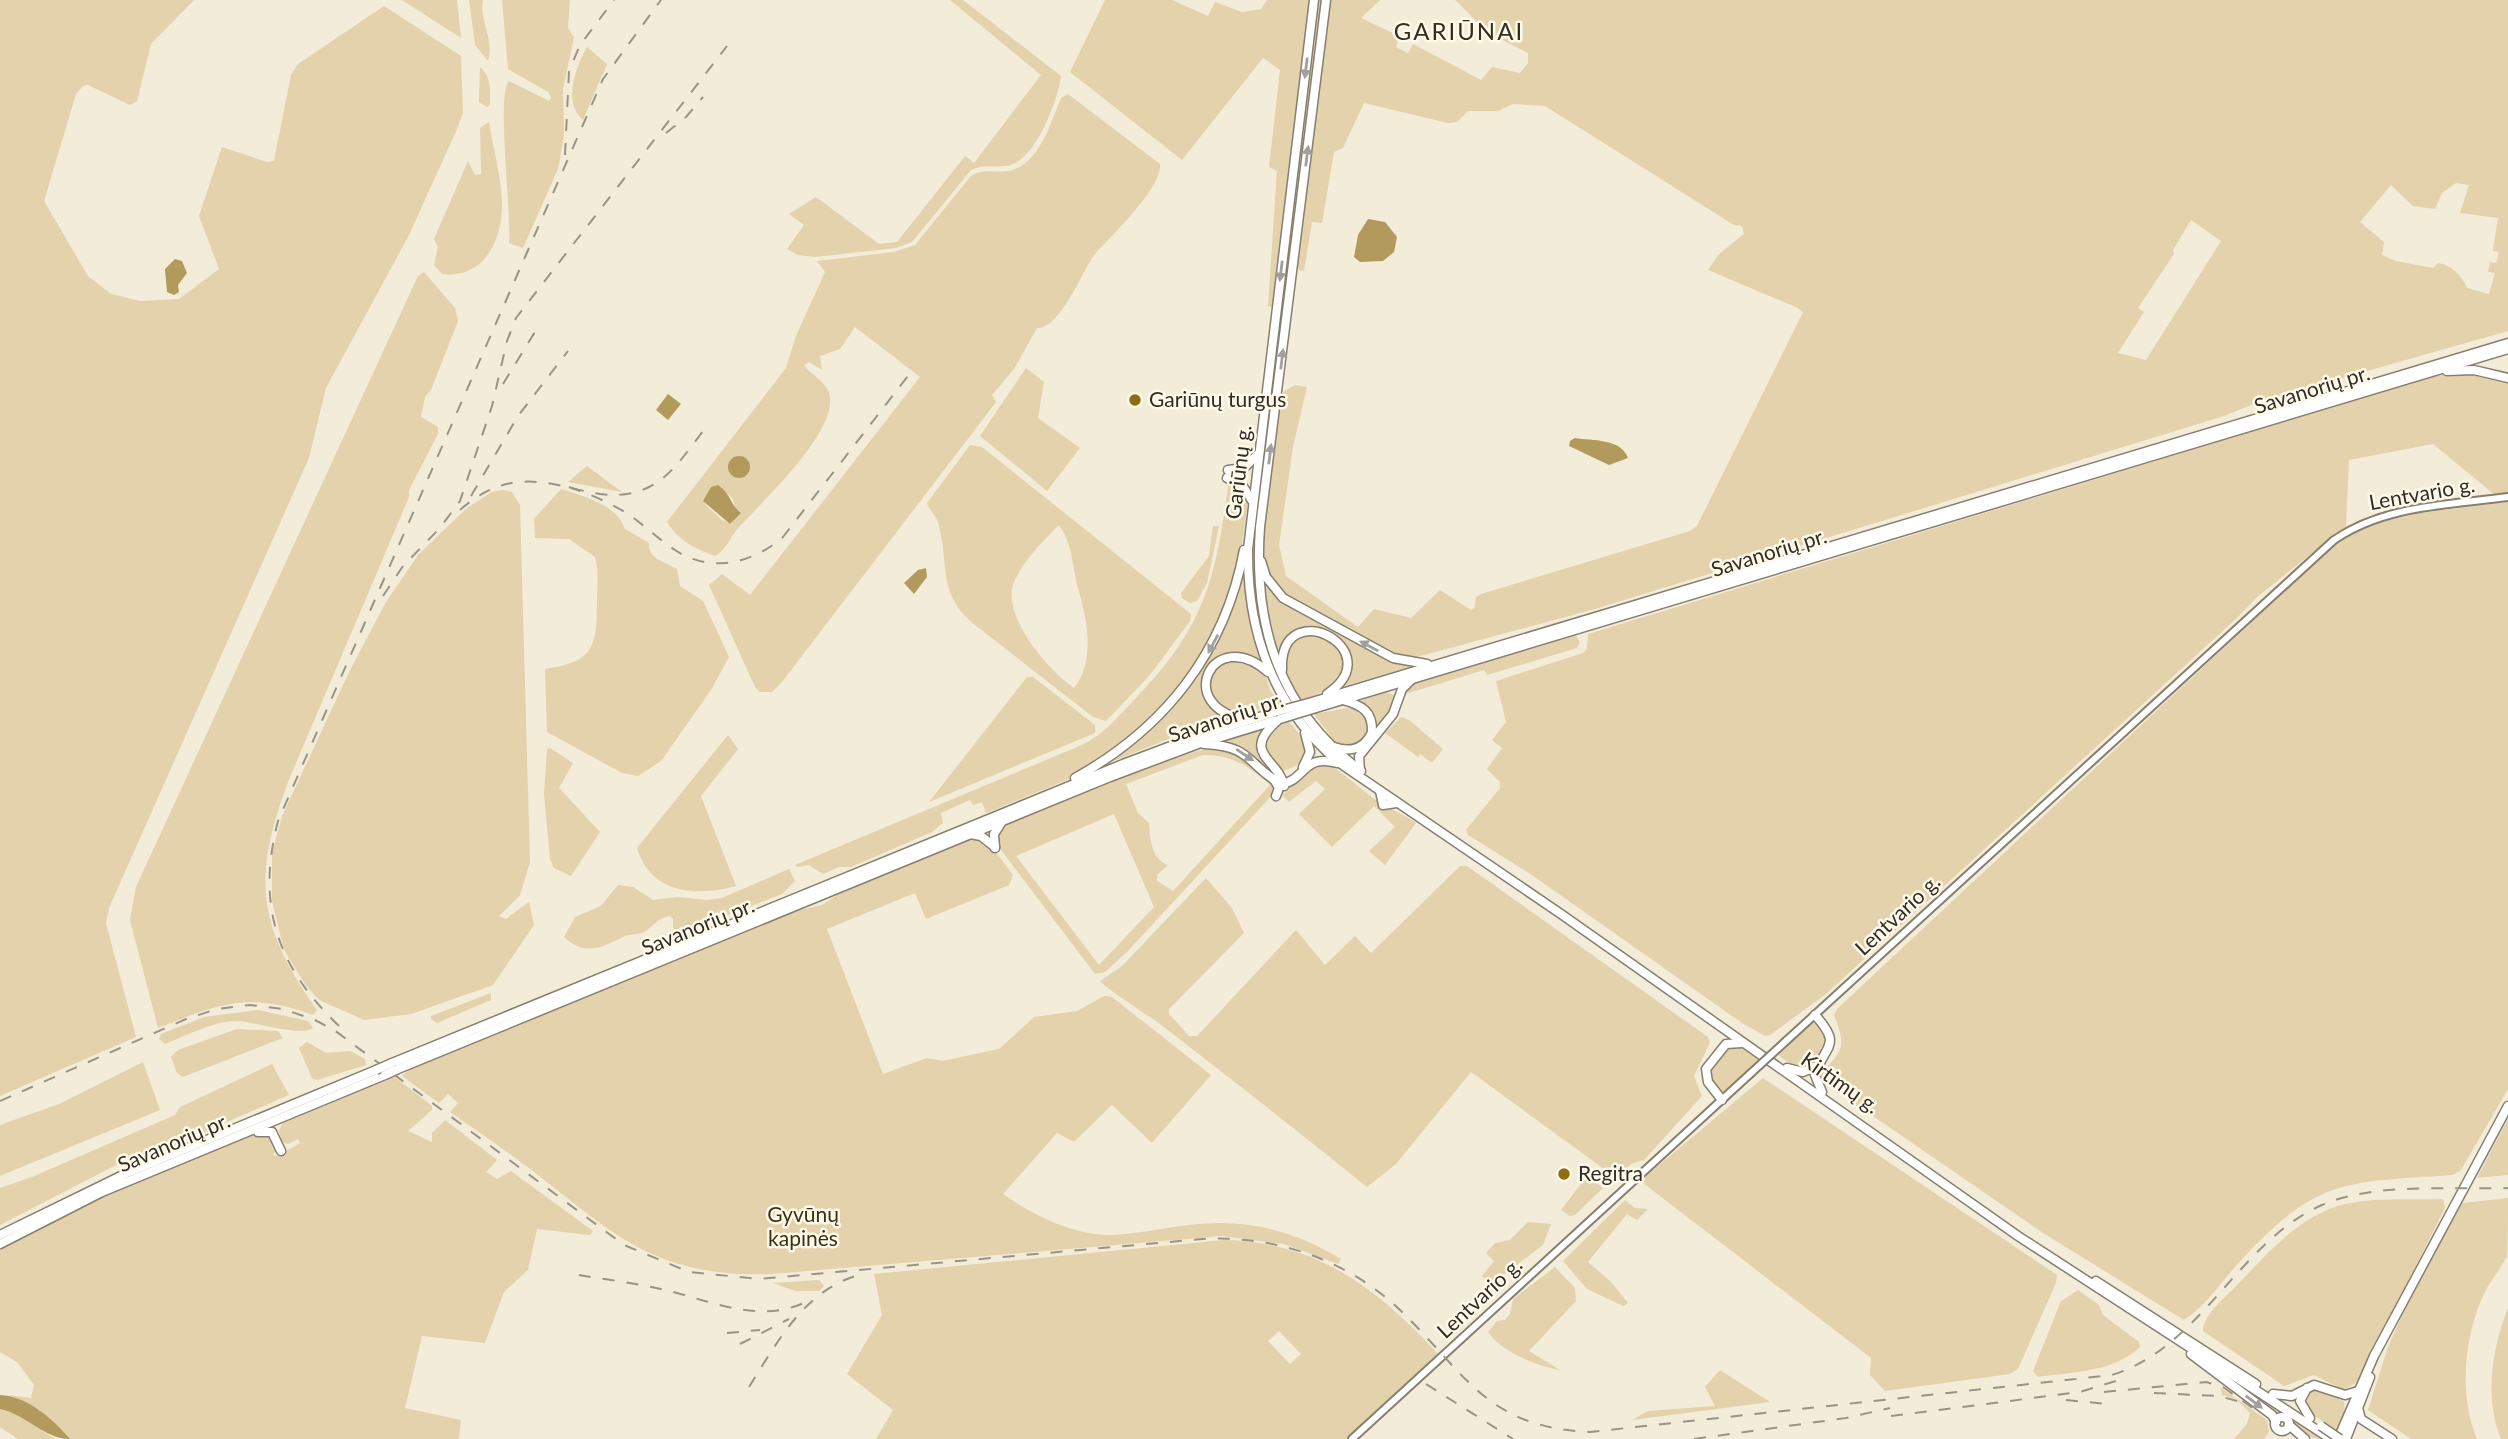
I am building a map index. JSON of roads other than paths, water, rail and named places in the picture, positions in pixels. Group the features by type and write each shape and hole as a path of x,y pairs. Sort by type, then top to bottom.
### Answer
{"highway":[{"name":"Gariūnų g.","path":"1314,0 1252,505 1248,549 1250,599 1256,631 1269,673 1301,726 1340,764 1368,782"},
{"name":"Gariūnų g.","path":"1326,0 1258,552 1262,612 1282,678 1299,708 1328,744"},
{"path":"1275,319 1287,318"},
{"name":"Savanorių pr.","path":"395,1066 970,834 1198,744 1277,716 1433,665 2508,343"},
{"name":"Savanorių pr.","path":"1316,703 1343,700 1381,689 2508,349"},
{"path":"2424,375 2474,370 2508,378"},
{"path":"1277,400 1284,386"},
{"path":"1046,795 1132,741 1161,715 1192,679 1228,609 1238,581 1252,505 1242,485 1227,474 1244,467 1259,453"},
{"path":"1258,552 1266,578 1283,598 1393,658 1433,665"},
{"path":"1282,678 1282,656 1293,638 1308,631 1329,634 1344,649 1347,665 1338,685 1316,703"},
{"path":"1251,720 1228,716 1214,708 1207,692 1208,675 1218,662 1237,655 1253,660 1269,673"},
{"path":"1360,771 1359,756 1396,710 1402,689 1412,679"},
{"path":"1381,689 1391,690 1399,698"},
{"path":"1343,700 1357,704 1368,713 1372,732"},
{"path":"1277,716 1262,743 1265,759 1277,771 1283,784"},
{"name":"Savanorių pr.","path":"0,1244 102,1192 381,1072 1046,795 1159,749 1251,720 1277,716"},
{"path":"1328,744 1344,750 1354,749 1364,744 1372,732 1387,722"},
{"path":"1276,796 1279,788 1301,769 1310,747 1301,726"},
{"path":"1198,744 1234,748 1283,784"},
{"name":"Kirtimų g.","path":"1328,744 1360,771 2021,1232 2310,1418 2331,1439"},
{"path":"1277,771 1291,773 1319,760 1340,764"},
{"name":"Kirtimų g.","path":"1368,782 2018,1236 2162,1330 2320,1428 2343,1438"},
{"path":"970,834 981,836 995,848 994,834 1003,821"},
{"path":"1815,1014 1832,1037 1831,1045 1815,1075 1822,1092"},
{"path":"1718,1024 1722,1037 1719,1050"},
{"path":"1722,1100 1706,1075 1707,1066 1729,1042 1745,1043"},
{"path":"1787,1068 1807,1072 1821,1062"},
{"path":"102,1192 264,1130 272,1132 282,1150 276,1130 282,1122 381,1072"},
{"name":"Savanorių pr.","path":"0,1235 127,1173 381,1072"},
{"path":"2343,1438 2348,1416 2359,1390 2508,1106"},
{"path":"2162,1330 2272,1415 2276,1422 2284,1418 2287,1428 2304,1438"},
{"path":"2343,1438 2358,1408 2380,1348"},
{"path":"2310,1418 2300,1401 2311,1385"},
{"path":"2273,1394 2292,1396 2311,1385 2338,1394 2352,1395 2359,1390"},
{"path":"2338,1394 2346,1402 2348,1416"},
{"path":"2358,1408 2361,1419 2392,1439"},
{"path":"2343,1438 2361,1425 2376,1430"}],"main road":[{"name":"Lentvario g.","path":"1352,1439 2334,540 2360,524 2386,515 2508,498"}],"railway":[{"path":"565,155 569,71 580,45 614,0"},
{"path":"339,1026 300,981 277,933 271,907 270,880 278,821 603,79 661,0"},
{"path":"383,596 403,566 439,529 460,501 492,406 507,341 516,318 727,46"},
{"path":"666,133 686,117 703,97"},
{"path":"503,384 538,327"},
{"path":"471,496 518,416 568,351"},
{"path":"569,487 621,510 669,546 689,557 717,563 745,559 783,537 908,376"},
{"path":"460,510 487,491 512,483 536,482 604,494 626,494 649,487 672,469 704,430"},
{"path":"0,1101 186,1019 217,1009 250,1005 283,1009 334,1030 624,1245 689,1272 759,1279 1202,1239 1257,1241 1309,1254 1358,1278 1380,1293 1401,1311 1463,1377 1502,1409 1526,1420 1555,1428 1590,1432 2112,1375 2143,1361 2171,1342 2196,1319 2266,1243 2293,1222 2322,1205 2343,1198 2389,1190 2508,1188"},
{"path":"579,1275 654,1288 736,1309 772,1311 808,1301"},
{"path":"749,1387 782,1336 807,1305 840,1282 859,1275"},
{"path":"740,1344 789,1319"},
{"path":"727,1333 760,1330"},
{"path":"1891,1416 2080,1392 2119,1380"},
{"path":"2104,1392 2206,1382 2223,1387 2261,1414"},
{"path":"1426,1384 1513,1439"},
{"path":"2154,1393 2219,1396 2237,1401"},
{"path":"2066,1400 2107,1404"},
{"path":"1694,1439 1846,1418 1890,1408"}],"place":[{"name":"Gariūnų turgus","path":"1135,400"},
{"name":"Regitra","path":"1564,1174"}],"district":[{"name":"GARIŪNAI","path":"1459,32"}],"park label":[{"name":"Gyvūnų kapinės","path":"803,1227"}]}
